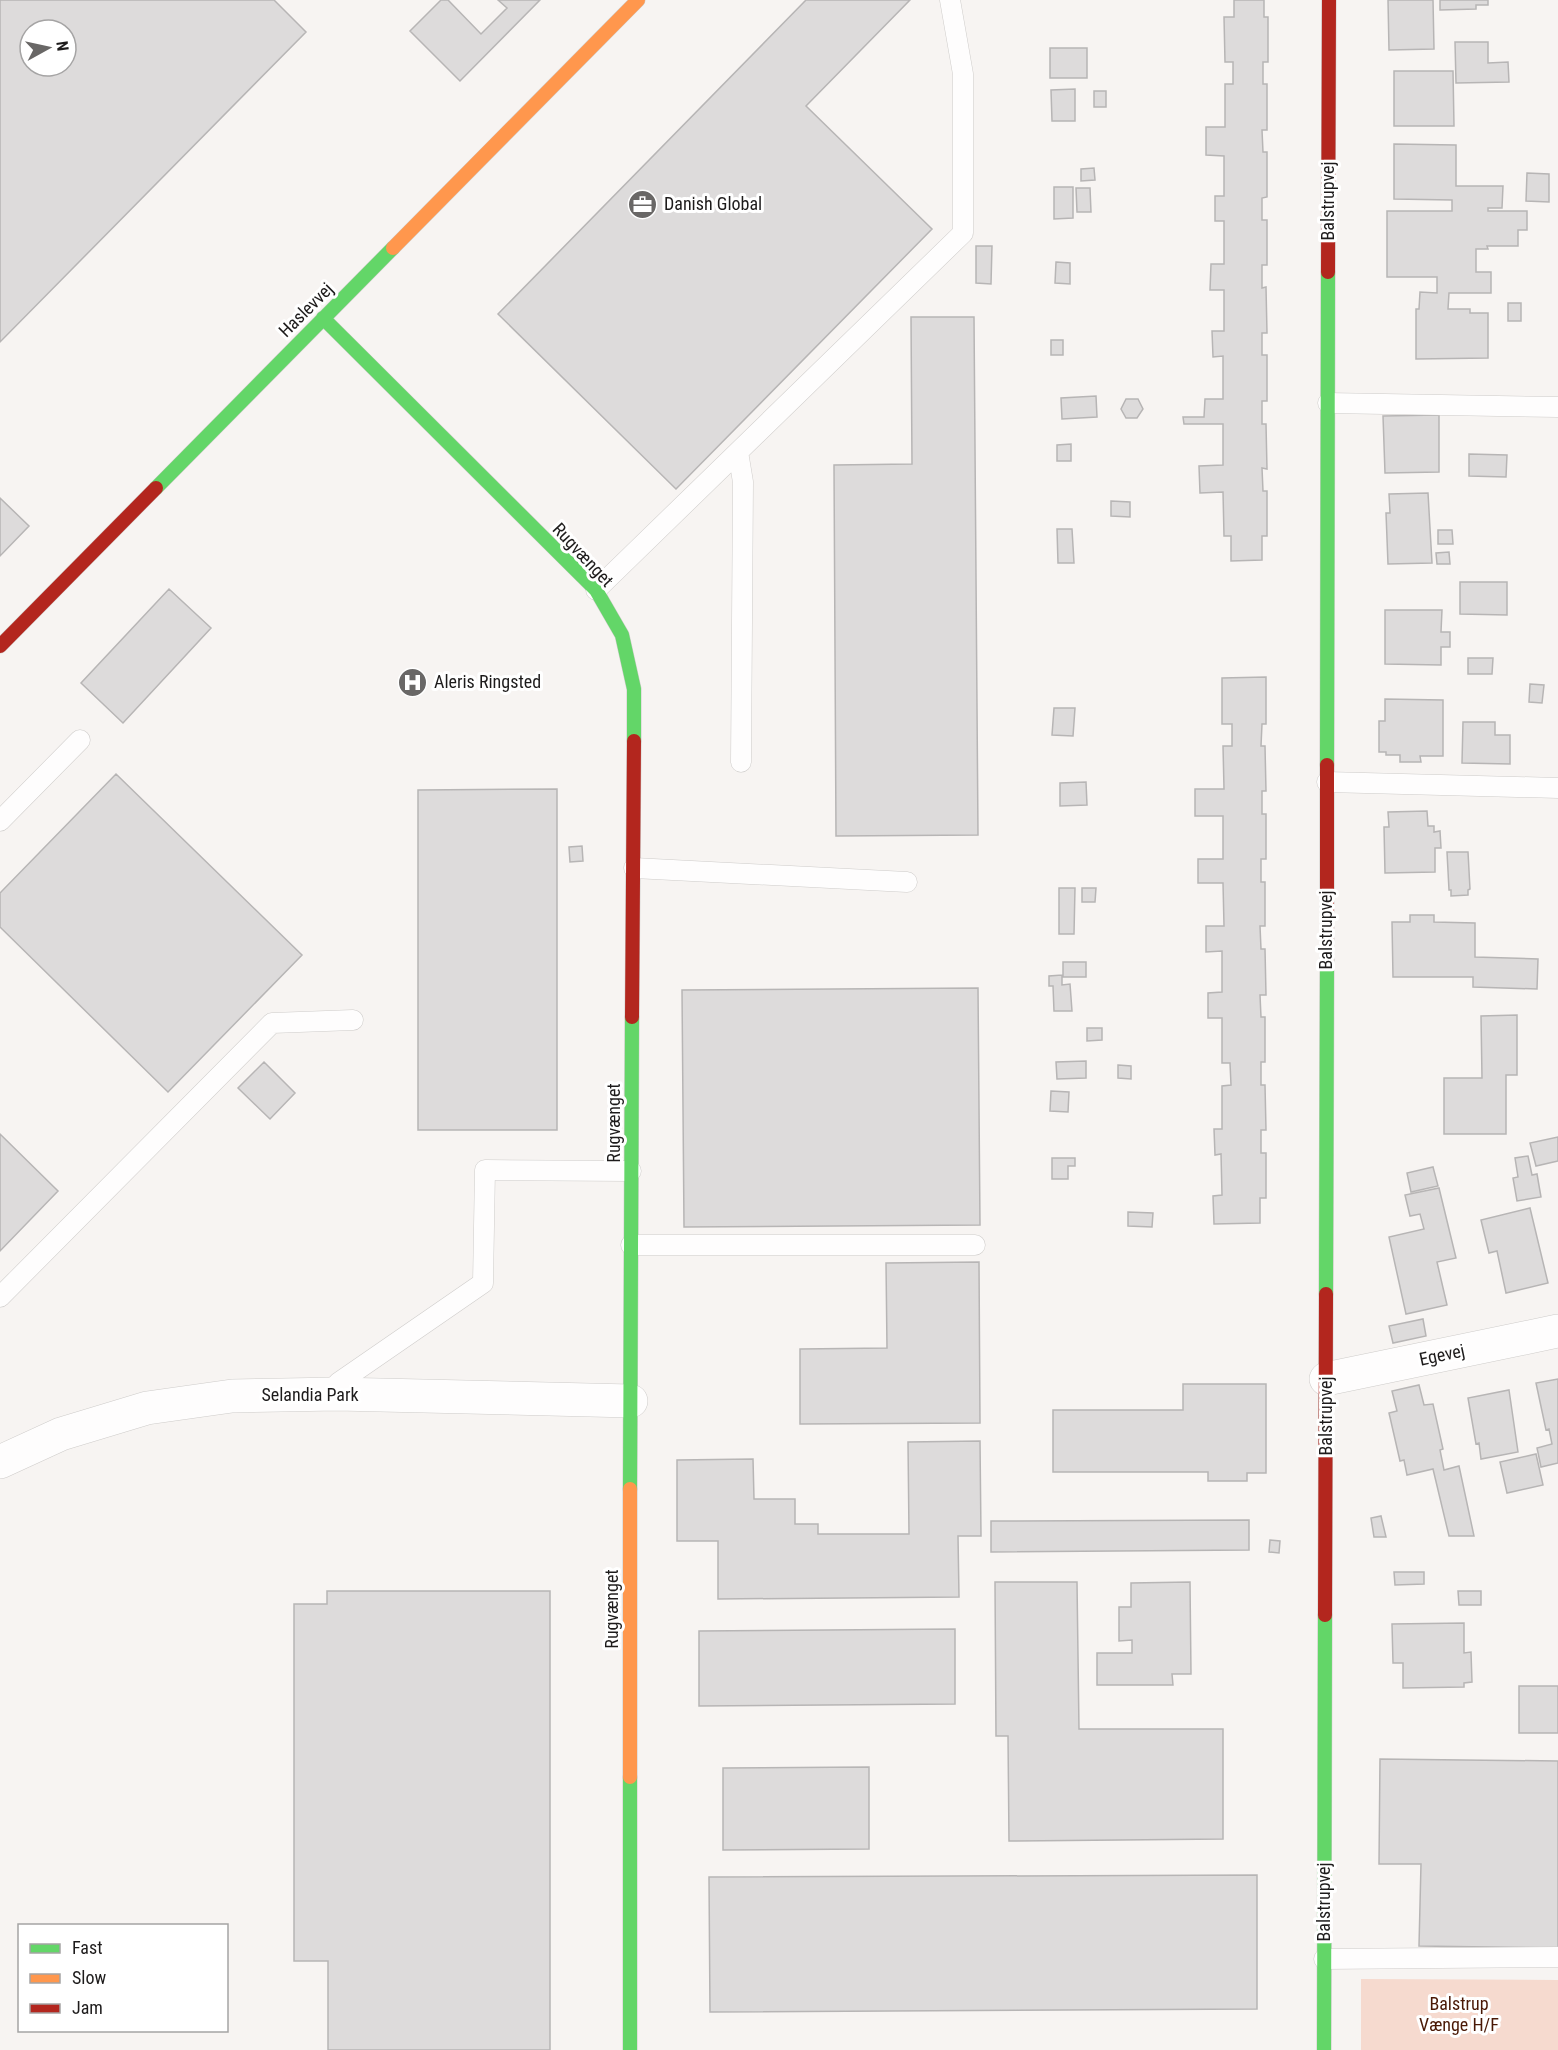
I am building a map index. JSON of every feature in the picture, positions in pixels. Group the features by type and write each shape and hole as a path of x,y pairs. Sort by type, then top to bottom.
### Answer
{"street":[{"name":"Haslevvej","path":"0,646 638,0"},
{"name":"Balstrupvej","path":"1324,2050 1329,0"},
{"name":"Rugvænget","path":"323,318 596,590 622,635 634,689 630,1401 630,2050"},
{"name":"Egevej","path":"1326,1379 1558,1331"},
{"name":"Selandia Park","path":"0,1462 61,1434 147,1408 232,1396 337,1394 630,1401"}],"lane":[{"path":"596,590 963,233 963,74 950,0"},
{"path":"1328,403 1558,407"},
{"path":"738,452 743,482 741,762"},
{"path":"0,822 80,740"},
{"path":"1327,782 1558,789"},
{"path":"634,868 907,882"},
{"path":"0,1297 272,1023 353,1020"},
{"path":"338,1383 483,1283 485,1170 631,1172"},
{"path":"631,1245 975,1245"},
{"path":"1324,1959 1558,1957"}],"green space":[{"name":"Balstrup Vænge H/F","path":"1361,1979 1558,1980 1558,2050 1361,2050"}],"building":[{"path":"0,0 274,0 306,32 0,342"},
{"path":"441,0 448,0 481,34 507,8 498,0 540,0 460,81 410,31"},
{"path":"806,0 910,0 806,106 932,229 676,489 498,314"},
{"path":"1234,0 1264,0 1264,17 1268,17 1268,62 1263,62 1263,84 1267,84 1267,130 1262,130 1263,152 1267,152 1267,197 1262,198 1262,220 1267,220 1267,265 1262,265 1262,288 1266,287 1267,333 1262,333 1262,355 1267,355 1267,401 1262,401 1262,424 1266,424 1267,469 1262,468 1263,491 1267,491 1267,536 1262,536 1262,560 1231,561 1231,536 1224,536 1223,492 1200,493 1199,466 1223,465 1223,424 1184,424 1183,417 1204,417 1205,399 1223,399 1223,356 1213,357 1212,331 1224,331 1224,290 1210,290 1211,264 1224,264 1224,221 1215,221 1215,196 1224,196 1224,156 1206,155 1206,127 1225,127 1225,84 1233,84 1233,62 1225,62 1224,17 1234,17"},
{"path":"1388,0 1433,0 1434,49 1389,50"},
{"path":"1440,0 1488,0 1488,5 1476,5 1476,9 1440,10"},
{"path":"1455,42 1488,42 1488,63 1508,62 1509,82 1456,83"},
{"path":"1050,48 1087,48 1087,78 1050,78"},
{"path":"1394,71 1453,71 1454,126 1394,126"},
{"path":"1075,89 1075,121 1052,121 1051,90"},
{"path":"1094,91 1106,91 1106,107 1094,107"},
{"path":"1394,144 1456,145 1456,186 1503,186 1502,208 1488,208 1488,211 1527,211 1527,230 1518,230 1518,246 1487,246 1488,249 1476,249 1476,272 1491,272 1491,293 1449,293 1448,309 1470,309 1470,313 1488,313 1488,358 1416,359 1416,309 1419,309 1420,292 1437,293 1437,277 1387,277 1387,211 1452,211 1452,200 1394,199"},
{"path":"1094,168 1095,180 1081,181 1081,169"},
{"path":"1527,173 1549,174 1549,202 1526,201"},
{"path":"1054,187 1073,187 1073,218 1054,219"},
{"path":"1076,188 1090,188 1091,212 1077,212"},
{"path":"976,246 992,246 991,284 976,283"},
{"path":"1056,262 1070,263 1070,284 1055,283"},
{"path":"1508,303 1521,303 1521,321 1508,321"},
{"path":"911,317 974,317 978,835 836,836 834,465 912,464"},
{"path":"1051,340 1063,340 1063,355 1051,355"},
{"path":"1096,396 1097,417 1062,419 1061,398"},
{"path":"1126,399 1138,399 1143,409 1137,418 1126,418 1121,409"},
{"path":"1439,415 1439,472 1385,473 1383,416"},
{"path":"1071,444 1071,461 1057,461 1057,445"},
{"path":"1469,454 1507,455 1506,477 1469,476"},
{"path":"1428,493 1432,563 1388,564 1386,513 1390,513 1389,494"},
{"path":"0,498 29,526 0,556"},
{"path":"1111,501 1130,502 1130,517 1111,516"},
{"path":"1057,529 1072,529 1074,563 1058,563"},
{"path":"1438,530 1452,530 1453,544 1438,544"},
{"path":"1449,552 1450,564 1437,564 1436,553"},
{"path":"1460,582 1507,582 1507,615 1460,614"},
{"path":"169,589 211,628 123,723 81,683"},
{"path":"1385,610 1442,610 1441,632 1450,632 1450,647 1441,647 1441,665 1385,664"},
{"path":"1468,658 1493,658 1492,674 1468,674"},
{"path":"1266,677 1266,724 1262,724 1261,746 1265,746 1266,791 1262,791 1262,814 1266,814 1266,859 1261,859 1261,882 1265,882 1265,926 1260,926 1261,949 1265,949 1266,995 1260,995 1261,1017 1265,1017 1265,1062 1261,1062 1261,1085 1265,1085 1266,1130 1261,1130 1261,1153 1266,1153 1266,1198 1260,1198 1260,1223 1214,1224 1213,1196 1222,1195 1221,1154 1215,1155 1214,1129 1222,1129 1222,1086 1231,1085 1230,1063 1222,1063 1222,1018 1208,1018 1208,993 1222,992 1222,951 1206,952 1206,926 1224,926 1223,883 1198,883 1198,859 1223,859 1223,816 1195,816 1195,789 1224,789 1223,746 1232,746 1232,724 1222,724 1222,678"},
{"path":"1530,684 1544,685 1542,703 1529,702"},
{"path":"1385,699 1443,700 1443,756 1420,756 1421,762 1400,762 1400,755 1386,755 1386,752 1379,752 1379,721 1385,721"},
{"path":"1054,708 1075,708 1073,736 1052,735"},
{"path":"1463,722 1495,722 1495,735 1510,735 1510,764 1462,763"},
{"path":"116,774 302,955 168,1092 0,927 0,893"},
{"path":"1086,782 1087,805 1060,806 1060,783"},
{"path":"557,789 557,1130 418,1130 418,790"},
{"path":"1427,811 1428,826 1434,826 1434,832 1440,831 1441,848 1435,848 1435,872 1385,873 1384,827 1389,827 1388,812"},
{"path":"582,846 583,861 570,862 569,847"},
{"path":"1447,852 1468,852 1470,889 1468,895 1451,896"},
{"path":"1059,888 1075,888 1074,934 1059,934"},
{"path":"1082,888 1096,888 1095,902 1082,902"},
{"path":"1410,915 1434,915 1434,922 1475,923 1475,957 1538,959 1537,989 1473,987 1473,977 1393,977 1392,922 1410,922"},
{"path":"1063,962 1086,962 1086,977 1063,977"},
{"path":"1062,975 1062,985 1070,984 1072,1011 1054,1011 1053,986 1049,986 1049,976"},
{"path":"978,988 980,1225 684,1227 682,990"},
{"path":"1517,1015 1517,1075 1506,1075 1506,1134 1444,1134 1444,1078 1482,1078 1481,1016"},
{"path":"1087,1028 1102,1028 1102,1040 1087,1041"},
{"path":"1086,1061 1086,1078 1057,1079 1056,1062"},
{"path":"264,1062 295,1093 270,1119 238,1088"},
{"path":"1118,1065 1131,1066 1131,1079 1118,1078"},
{"path":"1051,1091 1069,1092 1068,1112 1050,1111"},
{"path":"0,1134 58,1191 0,1251"},
{"path":"1558,1137 1558,1161 1536,1166 1530,1143"},
{"path":"1528,1156 1532,1175 1537,1174 1541,1197 1517,1201 1513,1178 1518,1177 1515,1158"},
{"path":"1052,1158 1075,1158 1075,1166 1068,1166 1068,1179 1052,1179"},
{"path":"1433,1167 1438,1186 1411,1192 1407,1173"},
{"path":"1439,1188 1456,1258 1437,1262 1447,1305 1406,1314 1389,1237 1424,1229 1420,1214 1410,1216 1405,1195"},
{"path":"1530,1208 1548,1283 1506,1293 1497,1251 1489,1253 1481,1220"},
{"path":"1128,1212 1153,1213 1152,1227 1128,1226"},
{"path":"979,1262 980,1423 800,1424 800,1349 887,1348 886,1263"},
{"path":"1423,1319 1426,1336 1393,1343 1389,1326"},
{"path":"1558,1379 1558,1463 1541,1467 1537,1448 1552,1444 1549,1429 1546,1430 1536,1383"},
{"path":"1183,1384 1266,1384 1266,1473 1247,1473 1247,1481 1208,1481 1208,1472 1053,1472 1053,1410 1183,1410"},
{"path":"1419,1385 1424,1405 1433,1404 1443,1449 1440,1450 1444,1470 1459,1466 1474,1536 1449,1536 1433,1469 1407,1475 1404,1460 1400,1461 1389,1413 1397,1411 1392,1391"},
{"path":"1509,1390 1518,1452 1481,1459 1468,1398"},
{"path":"980,1441 981,1536 958,1536 959,1597 718,1599 718,1541 677,1541 677,1460 753,1459 754,1499 795,1499 795,1524 818,1524 818,1534 909,1534 908,1442"},
{"path":"1536,1454 1543,1485 1507,1493 1500,1462"},
{"path":"1381,1516 1386,1537 1374,1537 1371,1518"},
{"path":"1249,1520 1249,1550 991,1552 991,1521"},
{"path":"1270,1540 1280,1541 1279,1553 1269,1552"},
{"path":"1394,1572 1424,1572 1424,1584 1395,1585"},
{"path":"995,1582 1077,1582 1079,1729 1223,1729 1223,1839 1009,1841 1008,1736 996,1736"},
{"path":"1190,1582 1191,1674 1172,1674 1173,1685 1097,1685 1097,1653 1132,1653 1132,1640 1119,1641 1119,1607 1131,1607 1131,1583"},
{"path":"327,1591 550,1591 550,2050 328,2050 328,1961 294,1961 294,1604 327,1604"},
{"path":"1458,1591 1481,1591 1481,1605 1459,1605"},
{"path":"1464,1623 1464,1653 1471,1652 1472,1682 1464,1683 1464,1687 1403,1688 1403,1663 1393,1663 1392,1624"},
{"path":"955,1629 955,1704 699,1706 699,1631"},
{"path":"1519,1686 1558,1686 1558,1733 1519,1733"},
{"path":"1380,1759 1558,1761 1558,1948 1419,1946 1421,1864 1379,1864"},
{"path":"869,1767 869,1849 723,1850 723,1768"},
{"path":"1257,1875 1257,2009 710,2012 709,1877"}],"traffic: fast":[{"path":"156,488 393,248"},
{"path":"1327,765 1328,272"},
{"path":"323,318 596,590 622,635 634,689 634,741"},
{"path":"1326,1294 1327,960"},
{"path":"630,1489 632,1017"},
{"path":"1324,2050 1325,1615"},
{"path":"630,1777 630,2050"}],"traffic: slow":[{"path":"393,248 638,0"},
{"path":"630,1489 630,1777"}],"traffic: jam":[{"path":"1328,272 1329,0"},
{"path":"0,646 156,488"},
{"path":"632,1017 634,741"},
{"path":"1327,765 1327,960"},
{"path":"1325,1615 1326,1294"}],"place":[{"name":"Danish Global","path":"643,204"},
{"name":"Aleris Ringsted","path":"413,682"}]}
